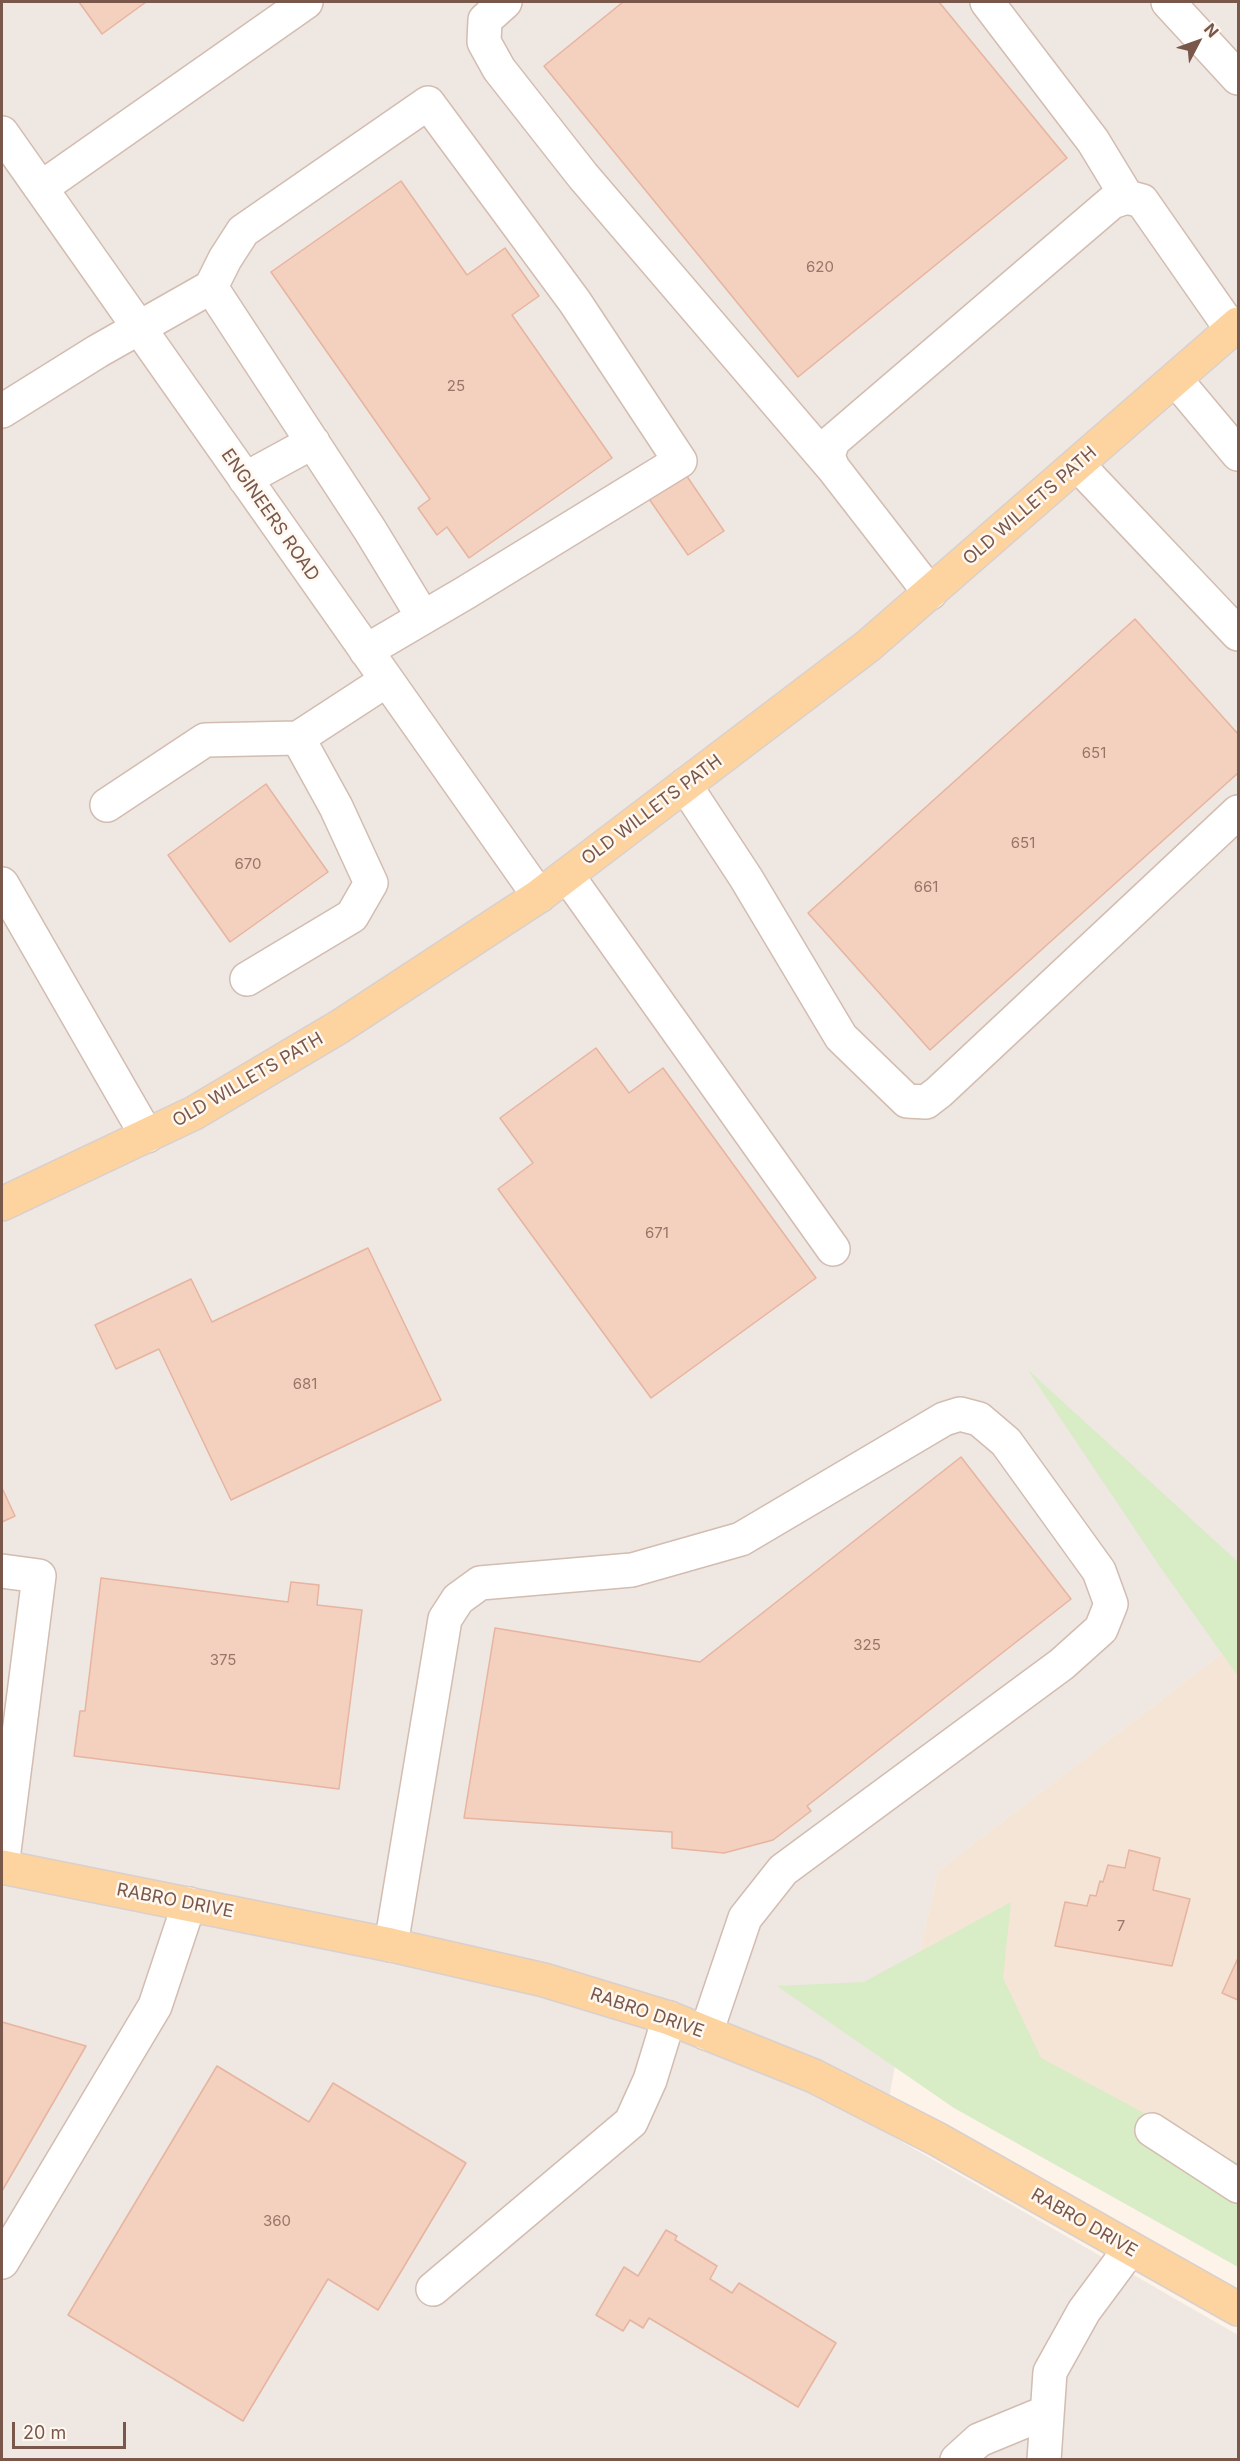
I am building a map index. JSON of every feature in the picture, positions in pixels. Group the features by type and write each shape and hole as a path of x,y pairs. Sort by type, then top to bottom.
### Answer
{"main road":[{"name":"OLD WILLETS PATH","path":"2,1204 194,1113 339,1027 539,896 868,646 1235,327"},
{"name":"RABRO DRIVE","path":"2,1867 391,1945 544,1980 669,2018 814,2076 937,2139 1239,2309"}],"street":[{"path":"41,188 306,2"},
{"path":"505,2 485,20 484,42 499,69 583,176 833,468 930,593"},
{"path":"987,2 1093,141 1127,197"},
{"path":"1168,2 1239,78"},
{"path":"2,411 139,328 212,287 225,259 243,231 428,103 574,302 680,461 366,651"},
{"name":"ENGINEERS ROAD","path":"2,133 539,896"},
{"path":"833,468 828,456 832,441 1112,202 1127,197 1142,201 1235,327"},
{"path":"212,287 423,617"},
{"path":"1176,380 1239,454"},
{"path":"245,479 313,442"},
{"path":"1078,465 1239,634"},
{"path":"107,805 205,740 298,738 387,680"},
{"path":"247,979 352,916 371,884 336,807 298,738"},
{"path":"685,785 746,878 841,1037 907,1101 926,1102 1239,812"},
{"path":"567,875 833,1249"},
{"path":"2,884 147,1136"},
{"path":"391,1945 445,1619 458,1599 480,1583 632,1570 741,1539 944,1419 960,1414 979,1419 1006,1442 1100,1571 1111,1604 1101,1629 1062,1664 783,1870 745,1918 706,2033"},
{"path":"2,1571 39,1576 9,1757 2,1867"},
{"path":"2,2262 155,2006 189,1904"},
{"path":"433,2289 631,2122 650,2079 669,2018"},
{"path":"1152,2130 1239,2186"},
{"path":"1044,2460 1050,2372 1084,2311 1130,2249"},
{"path":"957,2460 979,2440 1047,2412"}],"shaded area":[{"path":"2,2 1238,2 1238,1641 938,1871 898,2049 883,2131 1238,2335 1238,2459 2,2460"},
{"path":"1238,1641 1238,2219 898,2049 938,1871"}],"green space":[{"path":"1028,1370 1238,1562 1238,1676 1161,1568"},
{"path":"1011,1902 1003,1978 1041,2058 1238,2163 1238,2267 954,2108 777,1986 864,1982"}],"building":[{"path":"79,2 146,2 102,34"},
{"path":"623,2 939,2 1067,158 798,377 544,66"},
{"path":"401,181 467,275 505,248 539,296 512,315 612,458 469,558 447,527 437,535 418,508 430,499 271,272"},
{"path":"684,472 724,531 688,555 647,496"},
{"path":"1135,619 1238,734 1238,773 930,1050 808,913"},
{"path":"266,784 328,872 230,942 168,855"},
{"path":"596,1048 629,1093 663,1068 816,1278 651,1398 498,1189 533,1163 500,1118"},
{"path":"368,1248 441,1400 231,1500 159,1349 116,1369 95,1325 191,1279 212,1322"},
{"path":"961,1457 1071,1599 807,1806 811,1811 773,1840 724,1853 672,1848 672,1832 464,1818 495,1628 700,1662"},
{"path":"2,1488 15,1516 2,1522"},
{"path":"101,1578 288,1602 291,1582 319,1585 317,1605 362,1610 339,1789 74,1756 80,1711 85,1711"},
{"path":"1129,1850 1160,1858 1153,1890 1190,1899 1172,1966 1055,1946 1065,1902 1087,1906 1090,1895 1096,1896 1108,1865 1125,1868"},
{"path":"1238,1958 1238,2000 1222,1993"},
{"path":"2,2022 86,2046 2,2191"},
{"path":"217,2066 309,2122 333,2083 466,2163 378,2310 328,2279 243,2421 68,2315"},
{"path":"666,2230 677,2236 675,2240 717,2266 710,2279 732,2293 739,2283 836,2343 798,2407 649,2318 643,2328 630,2320 623,2331 596,2315 624,2267 638,2276"}]}
